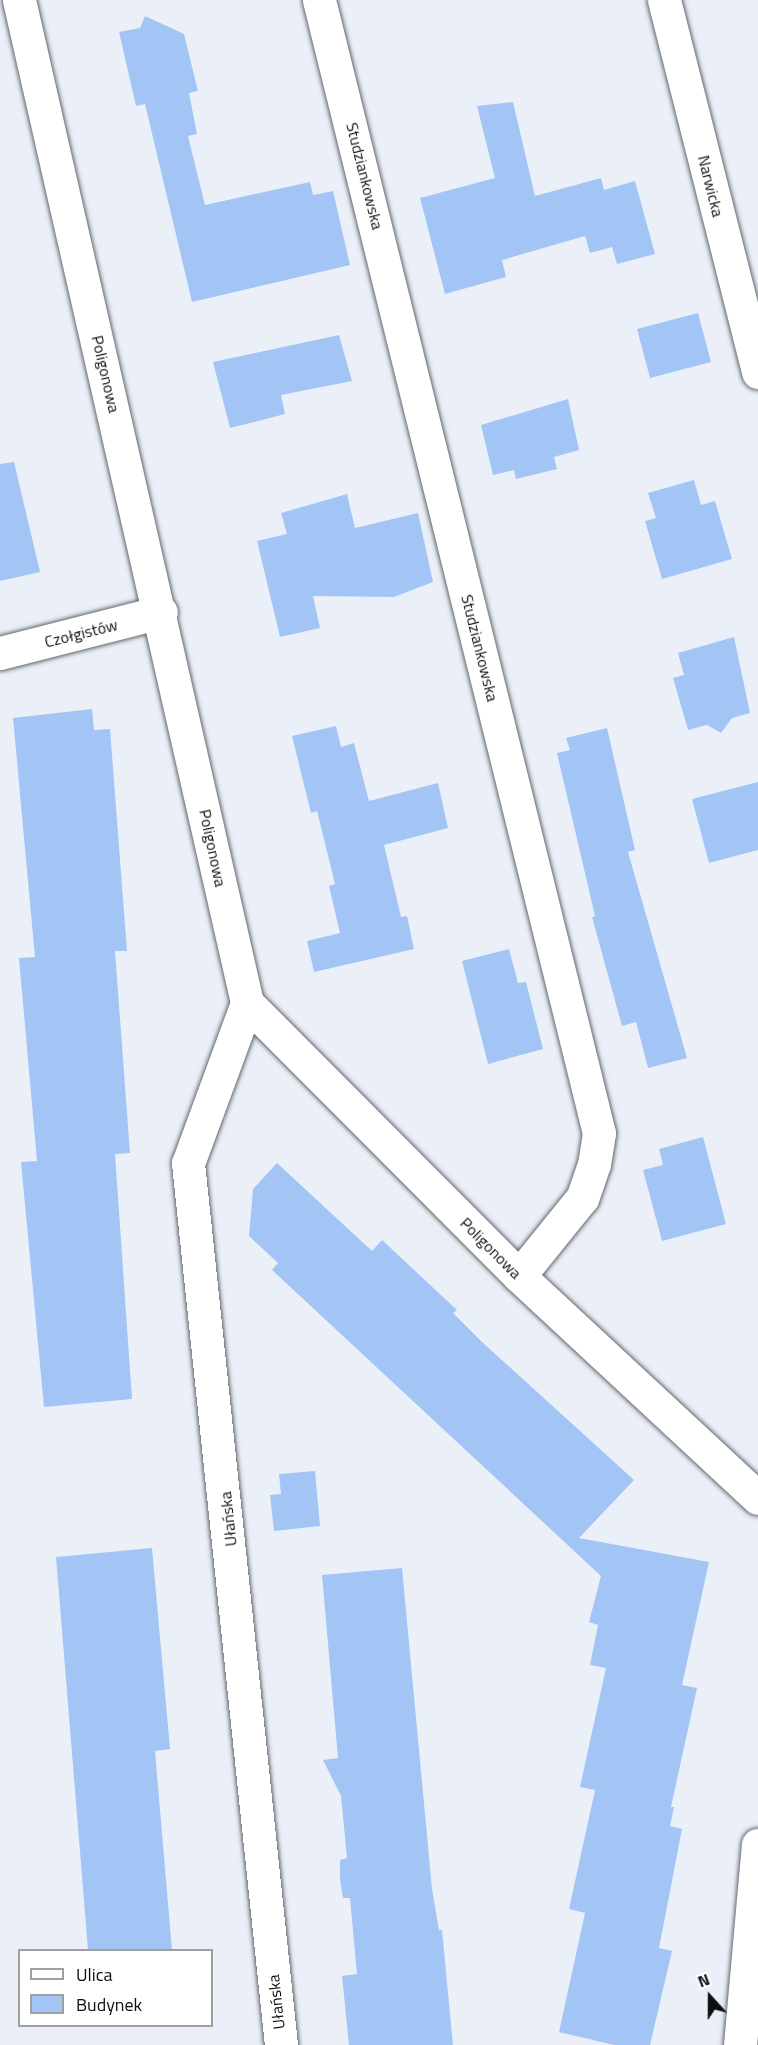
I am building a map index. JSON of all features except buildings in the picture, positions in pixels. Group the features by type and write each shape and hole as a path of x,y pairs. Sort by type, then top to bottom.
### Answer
{"street":[{"name":"Poligonowa","path":"19,0 161,612 247,1003 519,1276 758,1498"},
{"name":"Studziankowska","path":"319,0 599,1133 594,1164 582,1198 519,1276"},
{"name":"Narwicka","path":"664,0 758,372"},
{"name":"Czołgistów","path":"0,653 161,612"},
{"name":"Ułańska","path":"247,1003 188,1163 280,2045"},
{"path":"740,2045 758,1845"}]}
